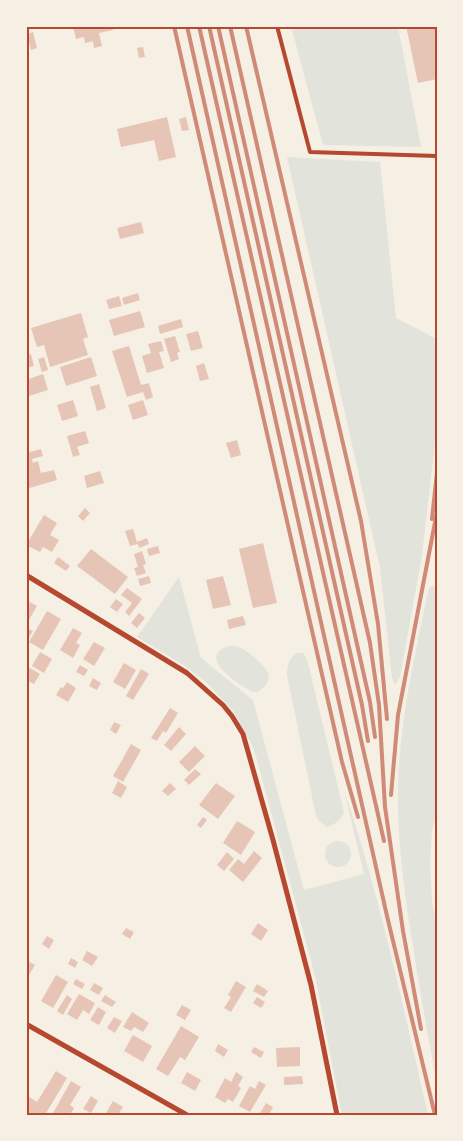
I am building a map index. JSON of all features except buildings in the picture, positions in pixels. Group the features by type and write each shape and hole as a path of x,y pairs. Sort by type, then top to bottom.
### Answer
{"street":[{"path":"26,575 187,673 212,694 232,716 243,734 311,986 337,1115"},
{"path":"26,1024 187,1115"}],"lane":[{"path":"277,26 310,152 437,156"}],"shaded area":[{"path":"291,26 398,26 421,147 323,145"},
{"path":"287,157 380,162 396,318 437,339 437,427 422,555 400,677 395,685 392,678 380,568"},
{"path":"179,577 201,658 253,700 304,890 364,874 344,790 380,911 428,1115 342,1115 315,976 254,749 234,712 208,684 185,666 137,637"},
{"path":"432,585 436,588 437,606 437,812 432,831 430,864 432,901 437,927 437,1084 407,910 398,824 401,739 413,665 428,591"},
{"path":"229,646 244,650 258,660 266,669 269,679 258,692 252,692 238,683 218,663 216,657 220,651"},
{"path":"296,653 303,653 307,659 344,812 337,822 327,827 316,816 287,675 288,663"},
{"path":"338,841 348,844 351,854 348,864 338,867 328,864 325,854 328,844"}],"railway":[{"path":"174,26 342,762 358,817"},
{"path":"187,26 387,916 435,1115"},
{"path":"199,26 384,841"},
{"path":"209,26 362,705 368,741"},
{"path":"218,26 370,702 375,737"},
{"path":"230,26 370,643 379,705 385,807 403,931 421,1029"},
{"path":"246,26 361,521 378,624 387,719"},
{"path":"432,519 437,472"},
{"path":"391,795 398,715 437,512"}]}
